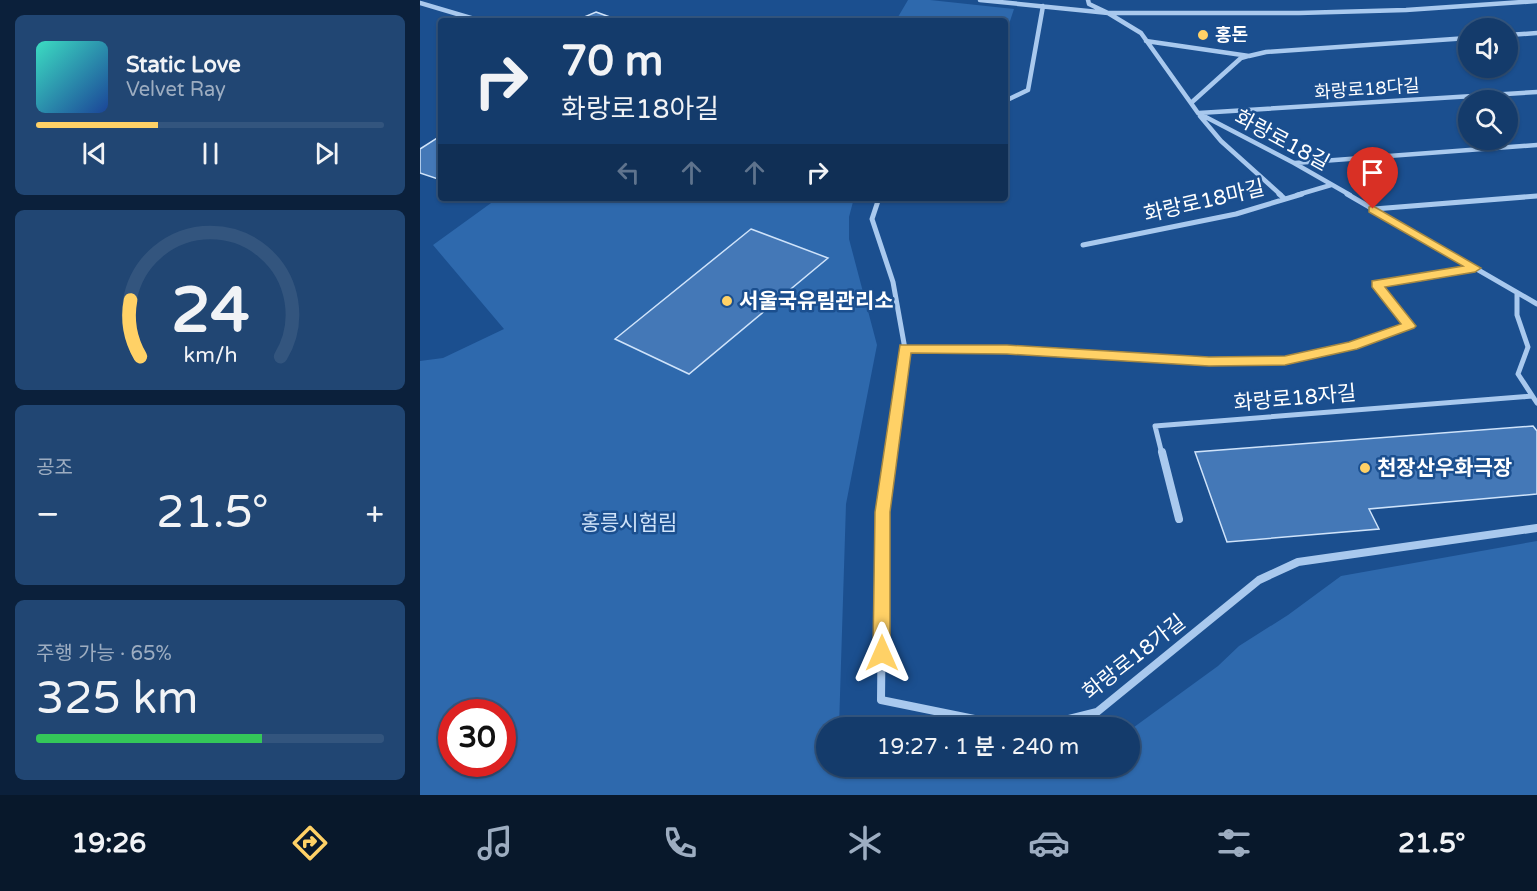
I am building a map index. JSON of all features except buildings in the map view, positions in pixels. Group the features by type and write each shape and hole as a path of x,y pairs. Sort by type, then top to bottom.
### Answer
{"street":[{"name":"화랑로18길","path":"980,0 1108,13 1140,33 1221,141 1285,199"},
{"path":"1088,0 1089,4 1108,13 1299,13 1406,10 1537,1"},
{"path":"420,3 471,18"},
{"path":"1008,100 1028,90 1043,6"},
{"path":"1518,34 1537,33"},
{"path":"1191,103 1241,57 1266,52 1458,39"},
{"path":"1146,41 1249,56"},
{"name":"화랑로18다길","path":"1198,113 1537,92"},
{"name":"화랑로18길","path":"1198,113 1294,164 1537,304"},
{"path":"1294,164 1537,146"},
{"name":"화랑로18마길","path":"1083,244 1236,214 1331,185"},
{"path":"1373,209 1537,196"},
{"name":"화랑로18가길","path":"878,201 872,219 893,282 905,348 883,512 881,700 989,722 1049,724 1097,712 1259,580 1298,562 1537,528"},
{"path":"905,348 1007,350 1209,362 1285,361 1352,346 1409,326 1376,284 1475,268"},
{"path":"1517,292 1517,315 1528,347 1518,374 1537,403"},
{"name":"화랑로18자길","path":"1179,519 1155,426 1532,396"}],"green space":[{"path":"908,0 930,0 1014,9 1009,24 1008,18 898,17"},
{"name":"홍릉시험림","path":"494,201 853,201 849,217 849,239 877,345 846,504 839,717 816,717 816,777 1140,777 1140,723 1218,666 1239,646 1288,615 1341,576 1537,541 1537,795 420,795 420,361 443,358 504,329 433,245"}],"place":[{"name":"홍돈","path":"1203,35"},
{"name":"서울국유림관리소","path":"727,301"},
{"name":"천장산우화극장","path":"1365,468"}],"route":[{"path":"882,653 883,512 905,348 1007,350 1209,362 1285,361 1352,346 1409,326 1376,284 1475,268 1373,209"}]}
